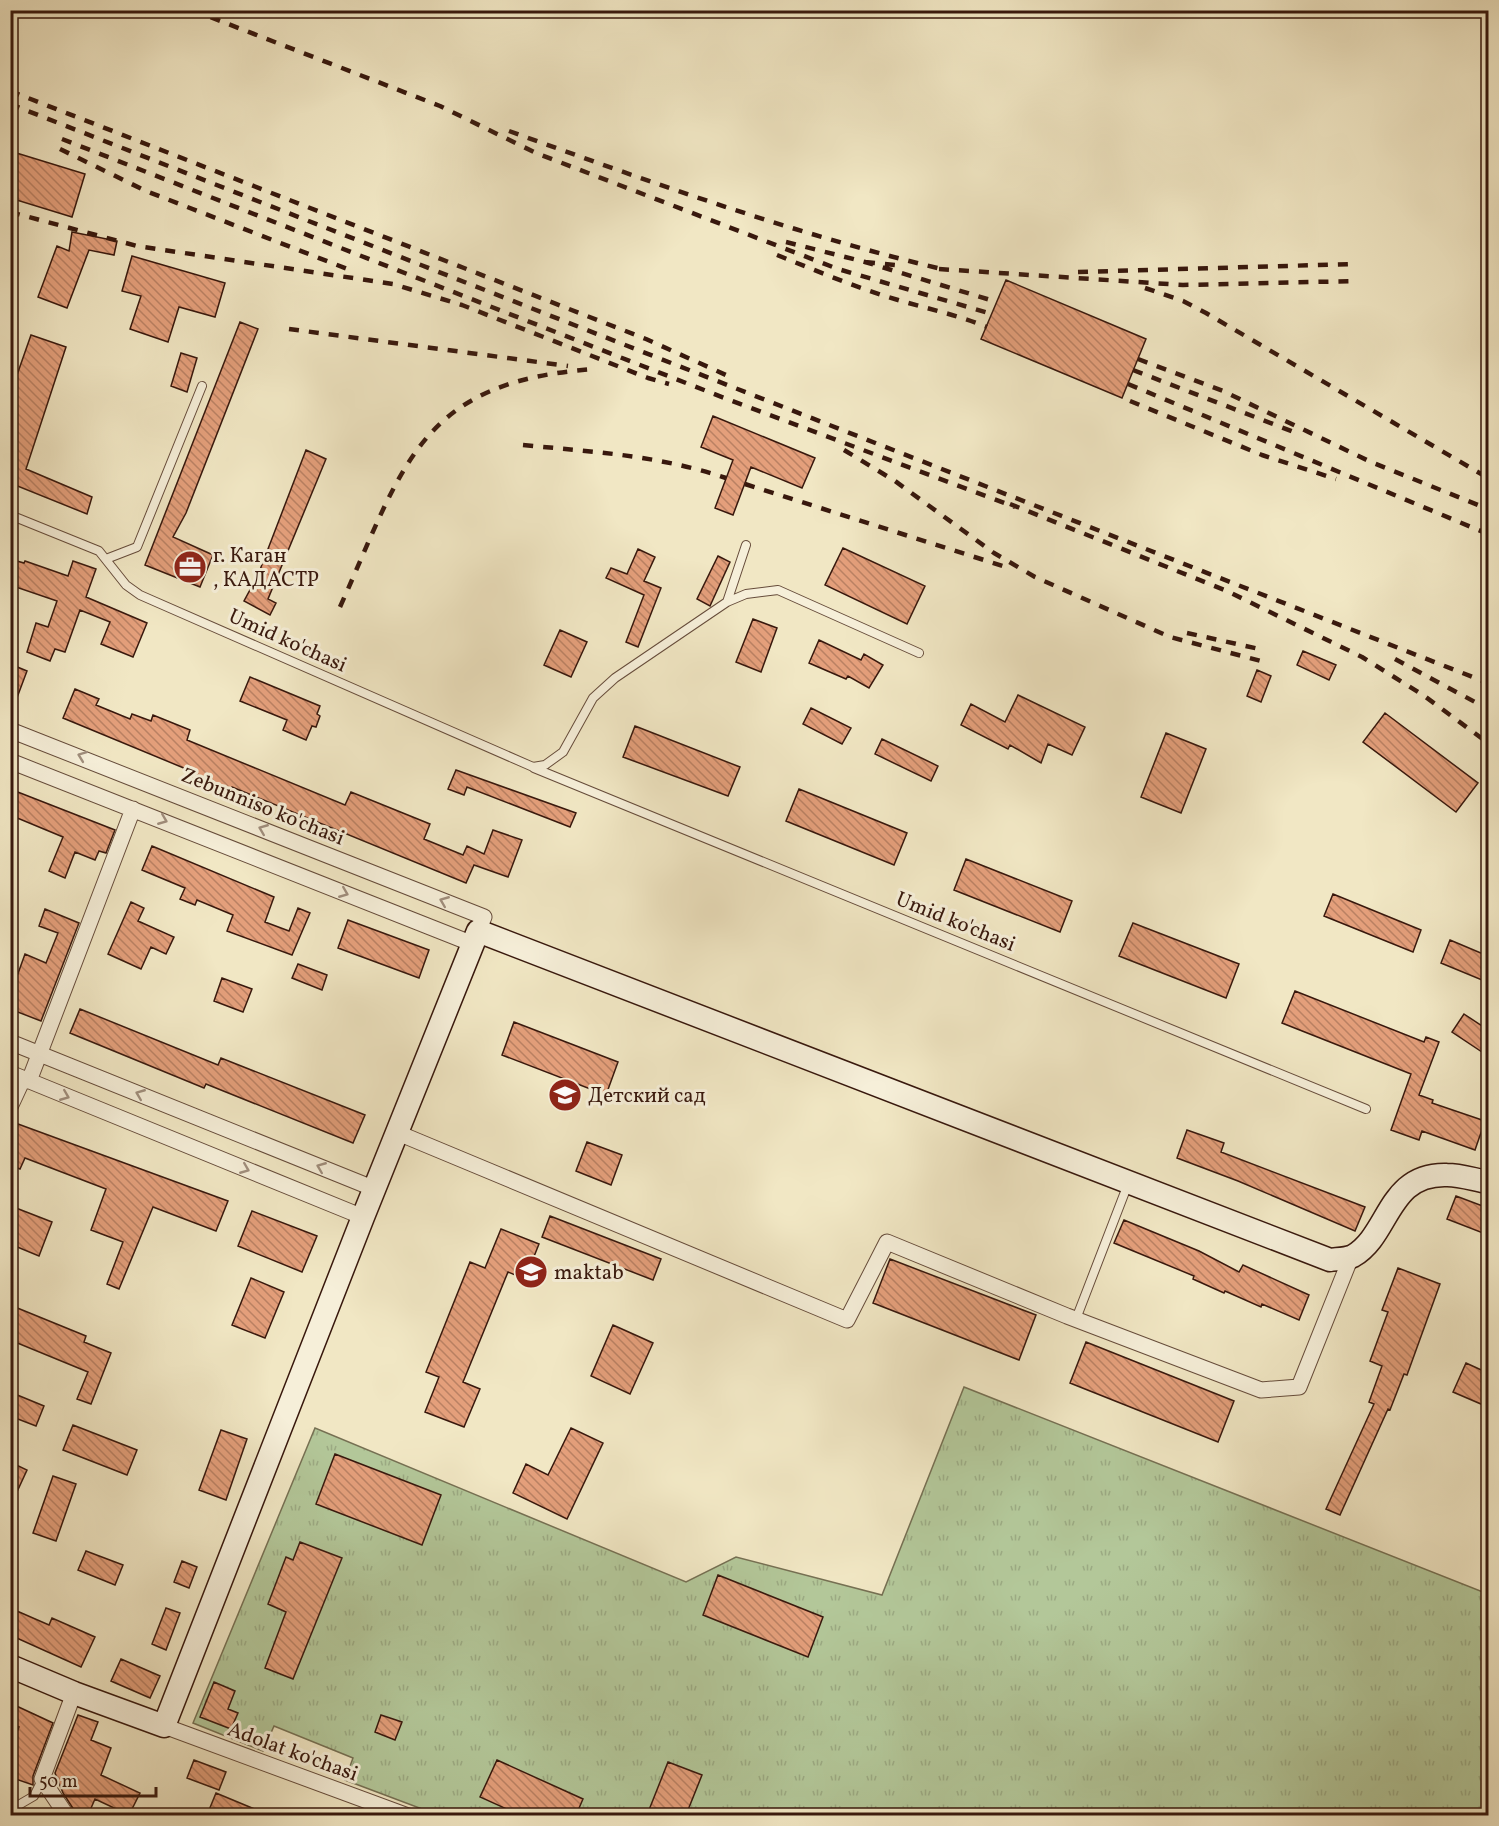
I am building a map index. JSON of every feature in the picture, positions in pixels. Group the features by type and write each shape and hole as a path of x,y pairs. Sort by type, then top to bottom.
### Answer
{"street":[{"name":"Zebunniso ko'chasi","path":"10,729 484,917 476,938"},
{"path":"10,761 1129,1182 1330,1260 1351,1257 1364,1248 1394,1200 1416,1181 1446,1175 1488,1182"},
{"path":"10,1107 21,1078 41,1054 133,809"},
{"path":"10,1666 74,1693 164,1726 363,1217 476,938"},
{"path":"10,1042 375,1189"},
{"path":"21,1078 363,1217"},
{"path":"398,1133 847,1320 887,1242 1076,1319 1261,1390 1299,1387 1351,1257"},
{"path":"67,1815 42,1779 74,1693"},
{"name":"Adolat ko'chasi","path":"164,1726 408,1815"}],"lane":[{"path":"106,559 137,547 202,386"},
{"name":"Umid ko'chasi","path":"10,515 99,551 126,585 140,595 532,767 1366,1109"},
{"path":"727,602 747,545"},
{"path":"532,767 545,765 563,752 593,698 615,678 727,602 746,594 778,590 919,653"},
{"path":"1076,1319 1129,1182"},
{"path":"10,1810 34,1796 42,1779"}],"green space":[{"path":"964,1387 1488,1594 1488,1815 438,1815 345,1780 353,1758 274,1726 263,1751 193,1723 315,1428 686,1582 736,1557 882,1595"}],"building":[{"path":"10,151 85,174 72,217 10,198"},
{"path":"72,232 117,241 114,255 89,250 67,308 38,297 57,246 69,251"},
{"path":"132,256 225,283 215,317 179,307 168,342 130,329 141,296 122,291"},
{"path":"1006,280 1146,339 1122,398 981,339"},
{"path":"240,322 258,329 186,513 173,537 213,555 200,587 145,565"},
{"path":"31,335 66,347 26,469 92,497 87,514 10,483 10,395"},
{"path":"181,353 197,358 187,392 171,386"},
{"path":"713,416 815,458 802,488 751,467 733,515 715,508 733,460 701,447"},
{"path":"306,450 326,459 268,599 276,603 270,615 244,601 258,575"},
{"path":"843,548 925,586 907,624 825,585"},
{"path":"638,549 655,557 644,581 661,588 638,647 626,642 644,595 606,578 611,568 627,574"},
{"path":"718,556 730,562 710,606 697,599"},
{"path":"10,559 24,563 25,561 68,576 73,561 96,569 86,597 147,623 133,657 101,644 110,622 80,610 65,652 55,649 50,661 27,652 36,623 48,627 57,601 10,585"},
{"path":"753,619 777,628 761,672 736,662"},
{"path":"560,630 587,642 571,677 544,665"},
{"path":"819,640 861,660 864,654 883,665 869,688 848,676 846,679 809,663"},
{"path":"1303,651 1336,665 1329,680 1297,665"},
{"path":"10,664 27,671 12,711 10,711"},
{"path":"1257,670 1271,676 1261,702 1247,696"},
{"path":"250,677 320,706 317,714 320,716 316,727 312,726 306,740 283,730 287,720 240,701"},
{"path":"75,689 99,699 96,705 130,719 132,714 151,721 153,715 190,730 187,740 345,805 351,792 430,824 424,839 463,855 467,846 484,854 493,830 522,840 508,877 474,865 466,883 232,787 229,795 188,778 191,771 63,718"},
{"path":"1018,695 1085,727 1072,755 1048,744 1041,763 1010,745 1008,749 961,725 971,704 1005,722"},
{"path":"811,708 851,728 842,744 803,724"},
{"path":"1385,713 1478,783 1456,812 1363,742"},
{"path":"635,726 740,767 728,796 623,757"},
{"path":"1166,733 1206,749 1181,813 1141,797"},
{"path":"882,739 938,766 931,781 875,754"},
{"path":"456,770 576,813 570,827 467,787 464,795 448,789"},
{"path":"10,789 115,830 106,853 99,851 95,860 75,852 65,878 49,871 63,837 10,815"},
{"path":"799,789 907,833 894,865 786,821"},
{"path":"152,846 274,897 265,922 289,931 298,908 310,913 292,955 227,931 233,915 197,900 195,905 180,899 185,888 142,870"},
{"path":"966,859 1072,901 1060,932 954,890"},
{"path":"1333,894 1421,930 1413,952 1324,916"},
{"path":"131,902 144,908 138,921 174,937 166,954 151,947 141,969 108,954"},
{"path":"45,909 79,923 41,1021 10,1009 10,977 16,979 25,954 46,963 58,933 39,926"},
{"path":"348,920 429,950 419,978 338,948"},
{"path":"1133,923 1239,964 1226,998 1119,956"},
{"path":"1450,940 1488,956 1488,979 1483,976 1482,980 1441,963"},
{"path":"298,964 327,975 322,990 292,978"},
{"path":"222,978 252,989 243,1012 214,1001"},
{"path":"1295,991 1424,1042 1426,1037 1439,1042 1419,1095 1433,1100 1432,1103 1485,1121 1475,1150 1422,1131 1419,1140 1391,1130 1411,1074 1282,1023"},
{"path":"80,1009 218,1065 221,1058 365,1115 353,1143 206,1084 204,1088 70,1033"},
{"path":"1464,1014 1488,1030 1488,1042 1482,1052 1452,1032"},
{"path":"514,1022 618,1062 606,1095 502,1055"},
{"path":"18,1124 228,1201 216,1231 153,1207 119,1289 107,1284 123,1242 91,1230 106,1189 25,1158 20,1169 10,1165 10,1145"},
{"path":"1187,1130 1224,1143 1221,1152 1365,1207 1355,1231 1238,1181 1177,1158"},
{"path":"587,1142 622,1155 611,1185 576,1171"},
{"path":"1456,1196 1488,1208 1488,1235 1447,1219"},
{"path":"16,1208 52,1222 39,1256 10,1244 10,1222"},
{"path":"252,1211 317,1236 302,1272 238,1246"},
{"path":"550,1216 661,1259 653,1280 542,1237"},
{"path":"1124,1220 1199,1251 1239,1272 1243,1265 1309,1295 1299,1320 1262,1304 1261,1307 1225,1291 1224,1293 1193,1279 1194,1276 1114,1243"},
{"path":"501,1229 539,1244 525,1279 508,1272 463,1382 480,1389 464,1427 425,1412 439,1377 426,1372 470,1262 485,1268"},
{"path":"890,1259 1036,1315 1019,1360 873,1303"},
{"path":"1398,1268 1440,1284 1407,1375 1404,1374 1390,1410 1388,1409 1340,1515 1326,1509 1374,1404 1369,1402 1382,1366 1370,1361 1388,1312 1382,1310"},
{"path":"251,1278 284,1292 265,1338 232,1325"},
{"path":"10,1305 86,1336 84,1342 111,1353 91,1404 77,1399 88,1372 10,1340"},
{"path":"613,1325 653,1343 630,1394 591,1376"},
{"path":"1086,1342 1234,1401 1218,1442 1070,1383"},
{"path":"1466,1363 1488,1373 1488,1407 1453,1392"},
{"path":"10,1392 44,1406 36,1426 10,1416"},
{"path":"73,1425 137,1450 127,1475 63,1450"},
{"path":"571,1428 603,1443 567,1519 513,1493 526,1464 548,1475"},
{"path":"221,1430 247,1439 226,1500 199,1490"},
{"path":"335,1454 441,1495 422,1545 316,1504"},
{"path":"10,1462 27,1470 10,1507"},
{"path":"53,1476 76,1484 56,1541 33,1533"},
{"path":"300,1542 342,1558 293,1679 265,1668 286,1612 268,1604 286,1557 293,1560"},
{"path":"86,1551 123,1565 115,1585 78,1570"},
{"path":"182,1561 197,1567 189,1588 174,1582"},
{"path":"718,1575 823,1617 808,1657 703,1615"},
{"path":"10,1608 49,1625 52,1618 95,1637 81,1667 10,1635"},
{"path":"166,1608 180,1613 166,1650 152,1644"},
{"path":"121,1659 160,1676 150,1698 111,1681"},
{"path":"214,1682 235,1691 228,1709 238,1713 231,1729 200,1717"},
{"path":"10,1703 53,1723 33,1776 33,1785 10,1777 10,1750 19,1727 10,1723"},
{"path":"78,1715 98,1722 91,1740 111,1748 101,1775 140,1793 129,1815 95,1799 88,1815 76,1813 63,1793 55,1773"},
{"path":"381,1715 402,1722 395,1740 375,1732"},
{"path":"194,1760 226,1772 219,1790 187,1778"},
{"path":"497,1760 583,1799 576,1815 520,1815 480,1797"},
{"path":"668,1762 702,1775 686,1815 647,1815"},
{"path":"216,1793 269,1815 207,1815"}],"railway":[{"path":"192,10 440,106 536,153 838,269 992,314"},
{"path":"10,91 646,339 726,375"},
{"path":"10,104 1488,683"},
{"path":"509,131 671,189 780,224 946,270"},
{"path":"62,139 727,399 1015,507"},
{"path":"60,149 146,191 350,270"},
{"path":"10,212 137,246 393,284 462,305 648,378 669,384"},
{"path":"786,242 865,262 997,302"},
{"path":"777,255 867,290 987,327"},
{"path":"865,262 895,265"},
{"path":"1078,272 1354,264"},
{"path":"939,269 1183,285 1356,281"},
{"path":"1145,288 1183,301 1206,313 1488,478"},
{"path":"289,329 568,366"},
{"path":"1138,359 1223,391 1371,462 1488,509"},
{"path":"340,607 402,472 426,439 454,412 490,391 536,377 595,369"},
{"path":"1133,370 1299,434"},
{"path":"1128,384 1488,534"},
{"path":"1130,401 1262,455 1336,479"},
{"path":"523,445 650,459 726,478"},
{"path":"844,450 895,481 994,553 1035,577 1170,637 1261,661"},
{"path":"745,484 1006,567"},
{"path":"1010,504 1227,591 1362,657 1423,695 1488,743"},
{"path":"1187,633 1264,650"},
{"path":"1395,659 1488,709"}],"place":[{"name":"г. Каган , КАДАСТР","path":"190,567"},
{"name":"Детский сад","path":"565,1095"},
{"name":"maktab","path":"531,1272"}]}
